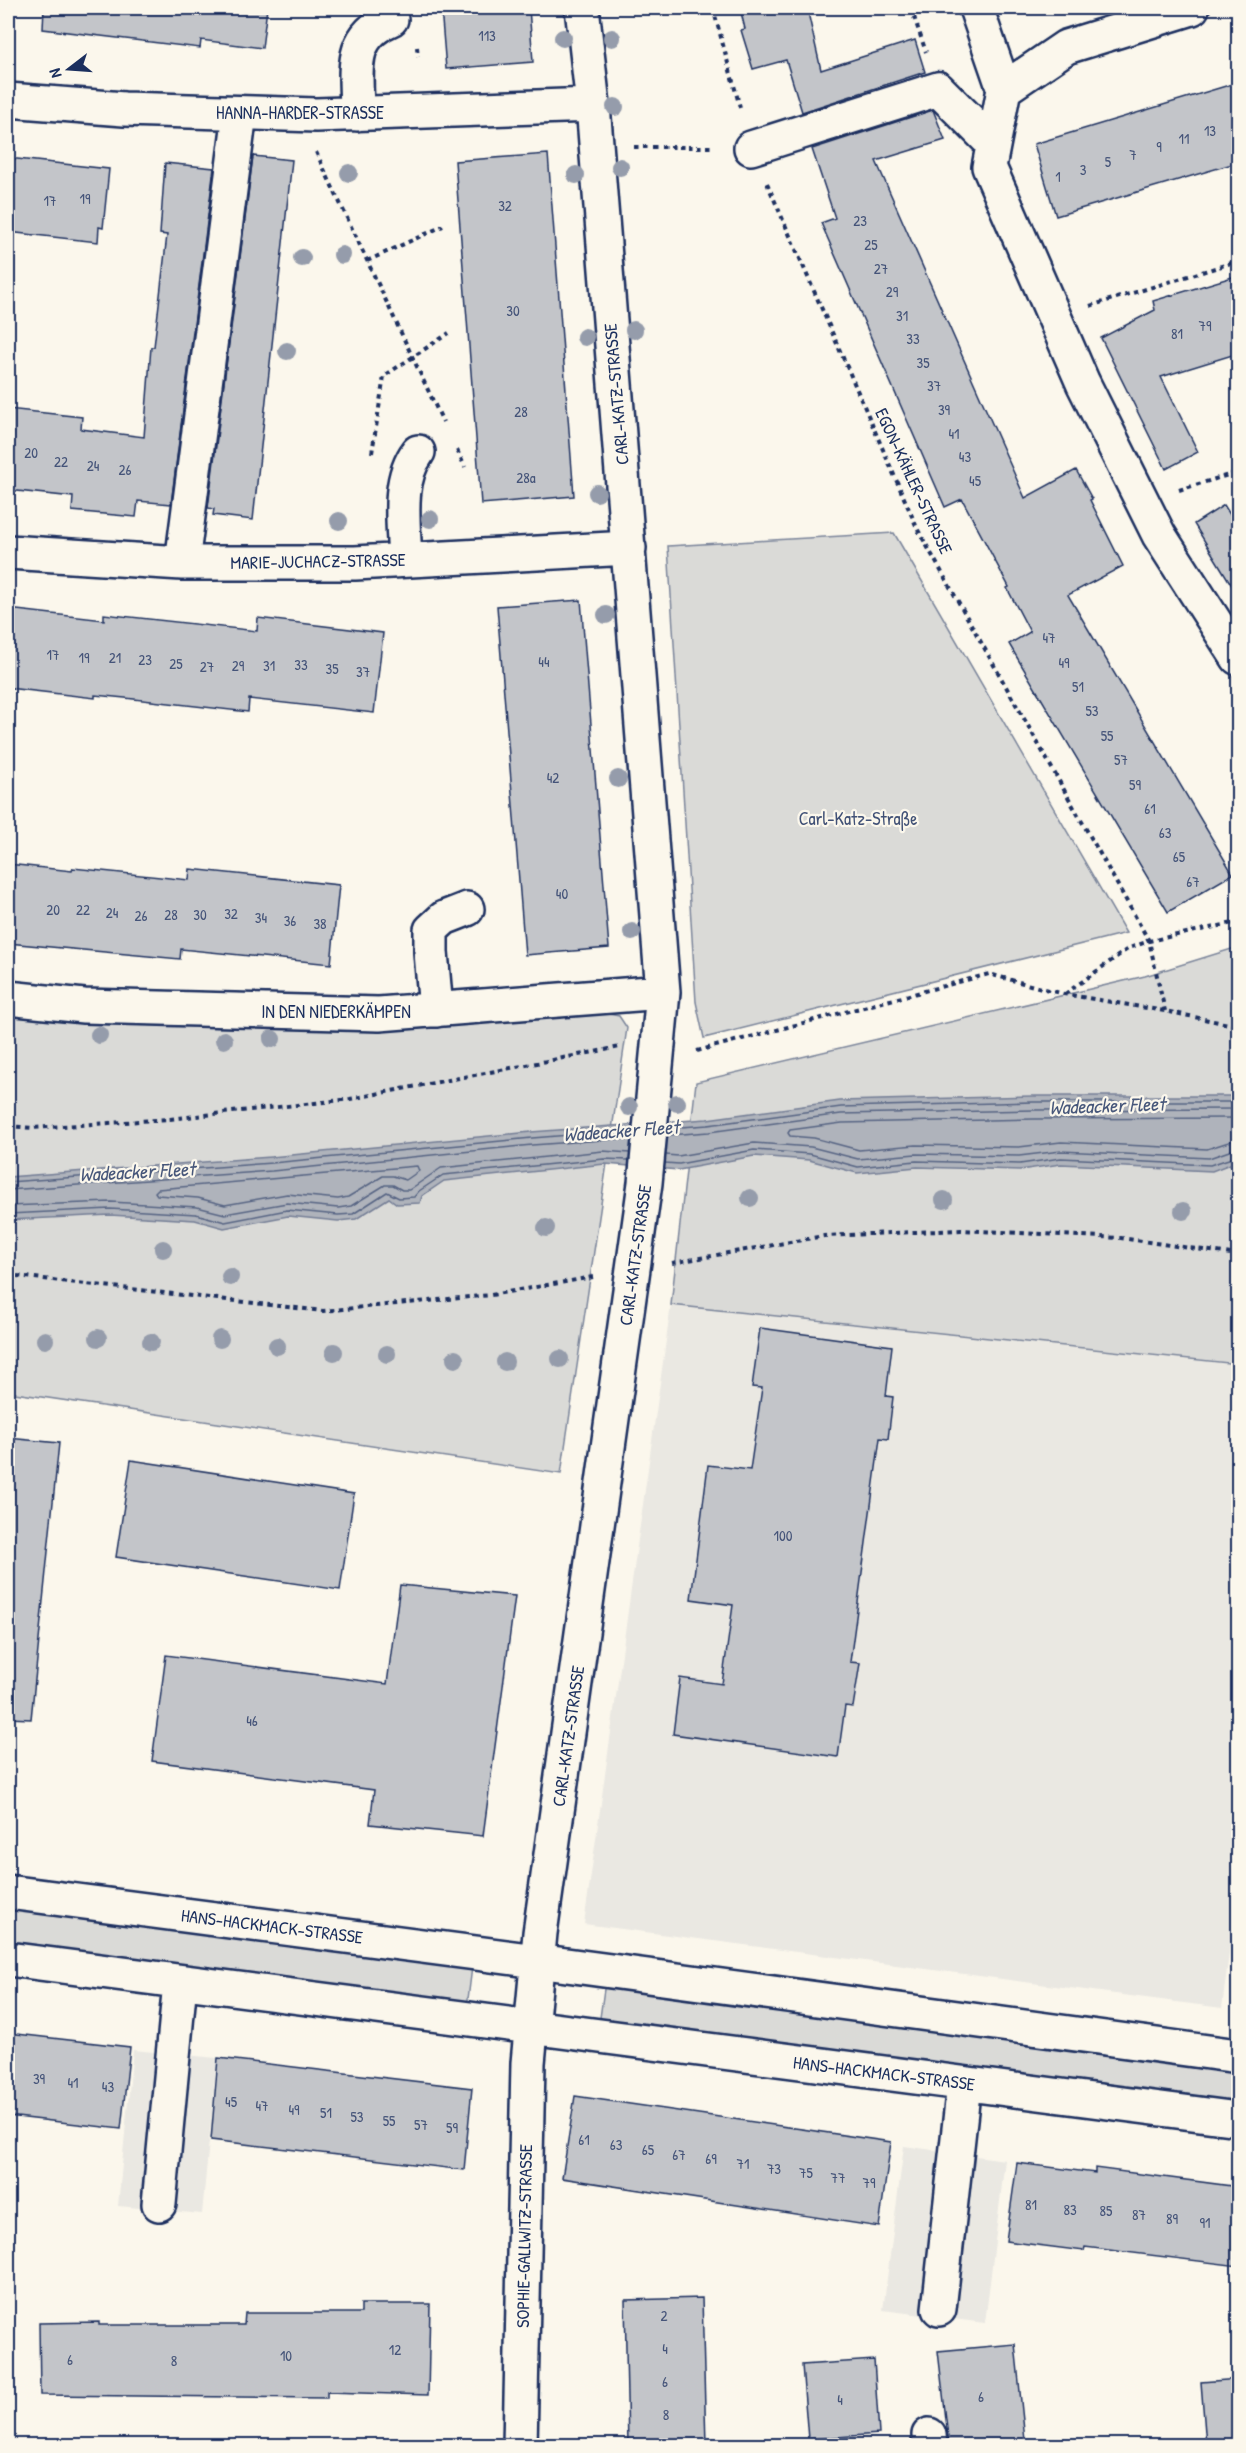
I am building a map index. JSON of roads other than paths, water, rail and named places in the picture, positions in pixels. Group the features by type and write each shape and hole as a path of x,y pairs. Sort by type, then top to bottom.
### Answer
{"street":[{"name":"CARL-KATZ-STRASSE","path":"537,1960 645,1184 655,1098 663,992 594,105 582,8"},
{"path":"976,8 1004,89 988,167 1083,383 1159,535 1239,658"},
{"path":"1004,89 1066,47 1192,8"},
{"path":"357,114 357,54 365,36 376,25 391,19"},
{"path":"751,148 938,89 993,144"},
{"name":"HANNA-HARDER-STRASSE","path":"8,100 124,109 316,115 594,105"},
{"path":"182,563 240,114"},
{"path":"405,560 404,495 410,462 418,452"},
{"name":"MARIE-JUCHACZ-STRASSE","path":"8,552 182,563 355,563 629,548"},
{"path":"436,1010 431,930 444,918 466,909"},
{"name":"IN DEN NIEDERKÄMPEN","path":"8,998 84,1006 379,1014 663,992"},
{"name":"HANS-HACKMACK-STRASSE","path":"8,1892 537,1960 1239,2056"},
{"name":"HANS-HACKMACK-STRASSE","path":"8,1959 1239,2120"},
{"path":"530,2027 537,1960"},
{"path":"159,2204 180,1982"},
{"name":"SOPHIE-GALLWITZ-STRASSE","path":"520,2445 530,2027"},
{"path":"939,2309 964,2084"}],"water":[{"name":"Wadeacker Fleet","path":"1033,1096 1238,1096 1238,1161 1212,1171 1061,1164 1020,1170 917,1167 857,1173 809,1160 754,1156 679,1170 605,1164 444,1181 422,1196 420,1203 397,1204 389,1198 356,1219 338,1221 288,1216 224,1228 195,1220 110,1215 8,1220 8,1177 271,1157 531,1132 707,1119 840,1101"}],"park label":[{"name":"Carl-Katz-Straße","path":"858,818"}]}
